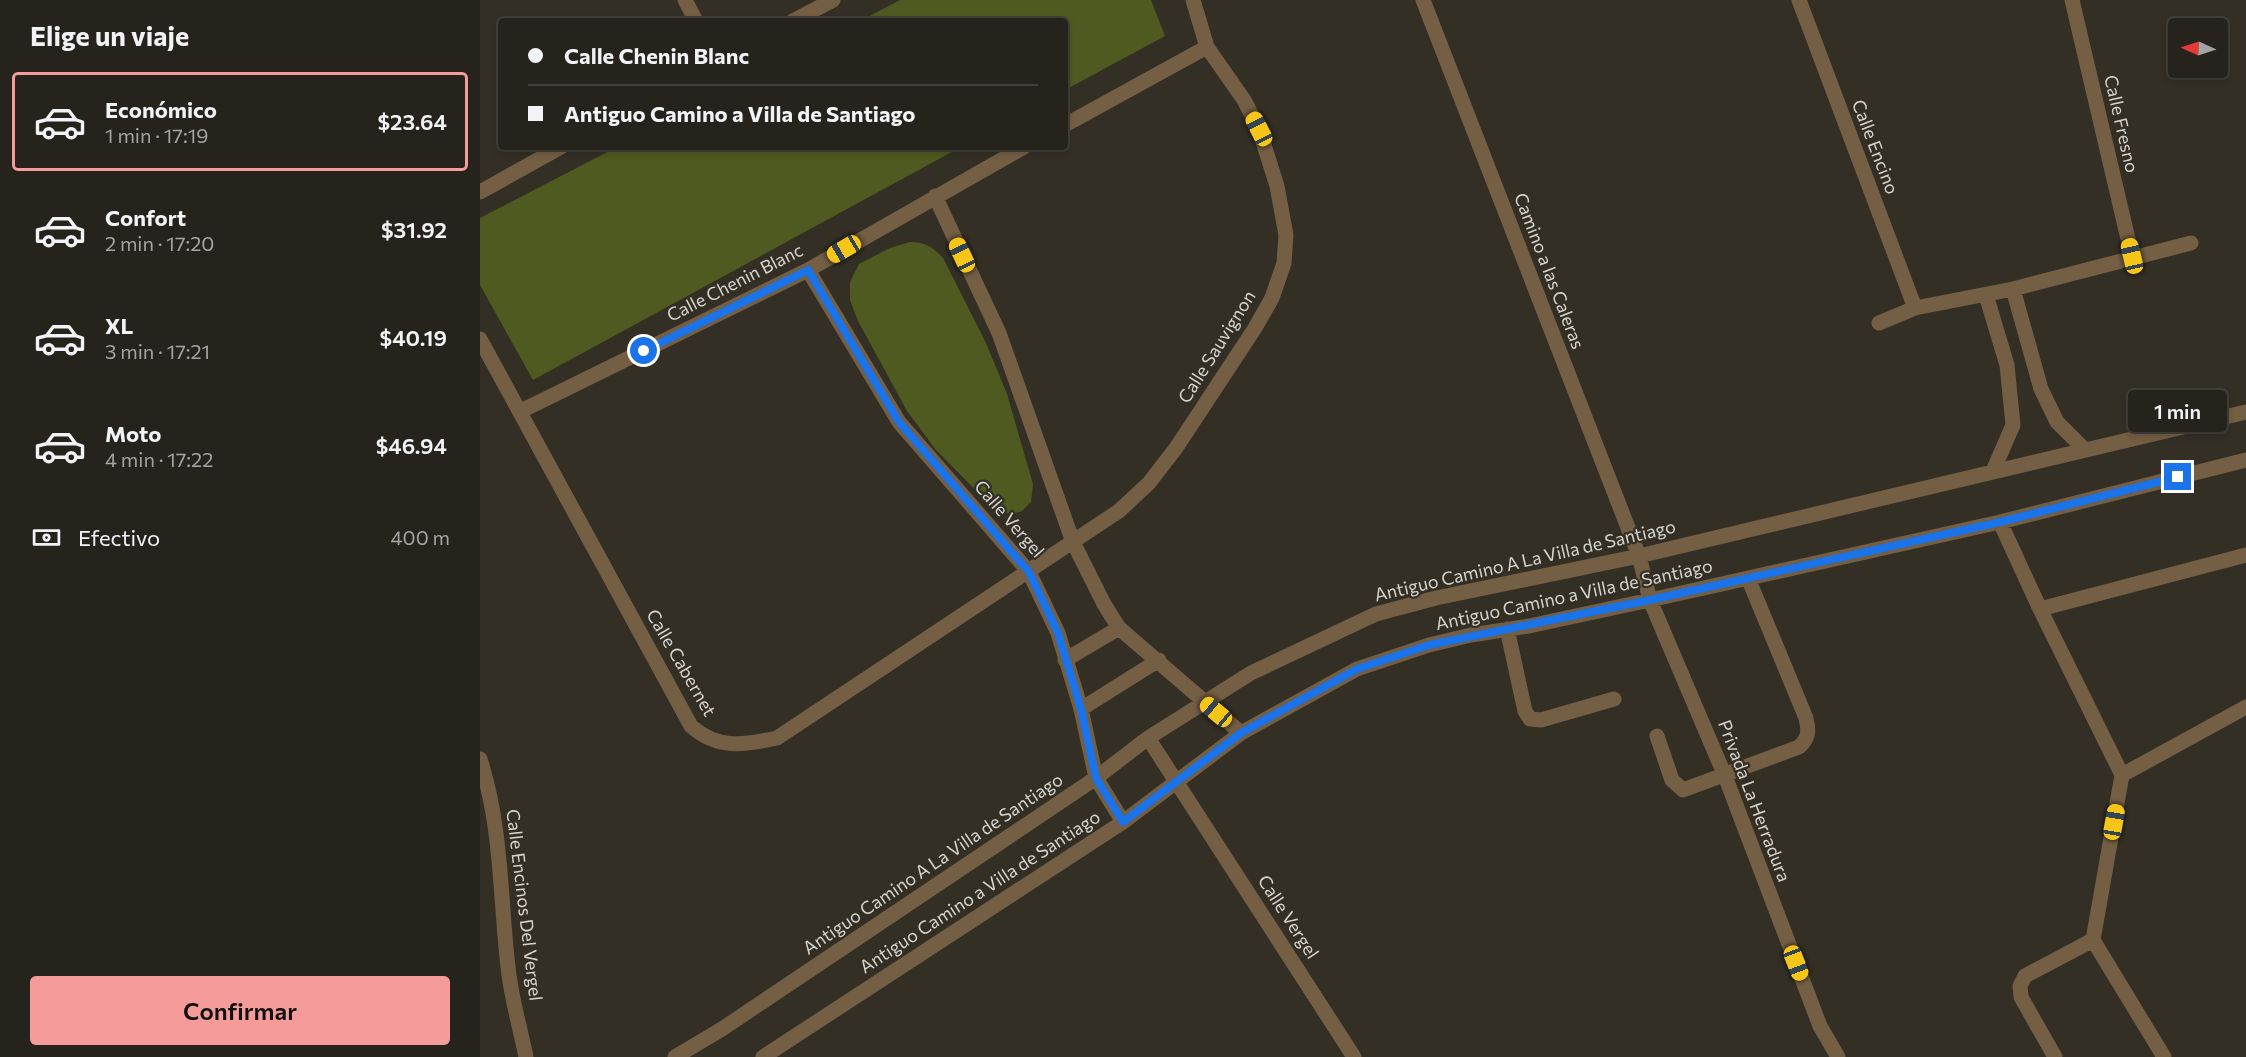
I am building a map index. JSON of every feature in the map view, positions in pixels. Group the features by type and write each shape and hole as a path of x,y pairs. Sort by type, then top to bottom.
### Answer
{"street":[{"path":"685,0 694,18"},
{"path":"799,18 833,0"},
{"name":"Calle Sauvignon","path":"1029,572 1119,511 1149,483 1176,448 1255,328 1272,298 1284,262 1286,236 1277,186 1259,129 1244,100 1207,47 1193,0"},
{"name":"Camino a las Caleras","path":"1423,0 1639,556"},
{"name":"Calle Encino","path":"1799,0 1915,308"},
{"name":"Calle Fresno","path":"2072,0 2132,256"},
{"path":"1068,123 1207,47"},
{"path":"480,192 556,150"},
{"name":"Calle Chenin Blanc","path":"521,411 808,270 1019,150"},
{"name":"Calle Vergel","path":"935,196 999,333 1073,542 1119,628 1159,660 1203,702 1241,733"},
{"path":"1879,323 1915,308 1986,296 2132,256 2192,243"},
{"name":"Calle Vergel","path":"808,270 899,422 1029,572 1058,633 1081,709 1096,778 1123,822"},
{"path":"2013,289 2041,389 2057,423 2084,449"},
{"path":"1986,296 2007,365 2013,426 1993,471"},
{"name":"Calle Cabernet","path":"480,339 691,726 705,738 746,745 777,738 1029,572"},
{"name":"Antiguo Camino A La Villa de Santiago","path":"675,1057 722,1029 1096,778 1148,738 1203,702 1251,673 1294,651 1376,614 1446,596 1639,556 2246,412"},
{"name":"Antiguo Camino a Villa de Santiago","path":"763,1057 1123,822 1241,733 1357,669 1429,645 1650,600 2000,522 2246,460"},
{"path":"2000,522 2122,775 2093,940 2164,1057"},
{"path":"2040,609 2246,555"},
{"name":"Privada La Herradura","path":"1639,556 1650,600 1725,776 1820,1026 1838,1057"},
{"path":"1657,736 1672,780 1683,790 1799,747 1808,736 1803,708 1748,578"},
{"path":"1065,660 1119,628"},
{"path":"1507,629 1525,711 1530,719 1541,720 1614,699"},
{"path":"1081,709 1159,660"},
{"path":"2122,775 2246,707"},
{"name":"Calle Vergel","path":"1148,738 1354,1057"},
{"name":"Calle Encinos Del Vergel","path":"480,759 488,783 498,841 508,969 526,1057"},
{"path":"2055,1057 2021,997 2020,986 2025,976 2093,940"}],"green space":[{"path":"900,0 1151,0 1165,36 1068,88 1068,18 866,18"},
{"path":"611,150 955,150 533,380 480,285 480,218"},
{"path":"910,242 928,246 943,258 986,343 1007,394 1033,484 1031,502 1022,511 1013,514 997,512 936,450 907,411 858,321 850,300 850,282 859,264 890,248"}],"route":[{"path":"644,351 808,270 899,422 1029,572 1058,633 1081,709 1096,778 1123,822 1241,733 1357,669 1429,645 1650,600 2000,522 2178,477"}]}
